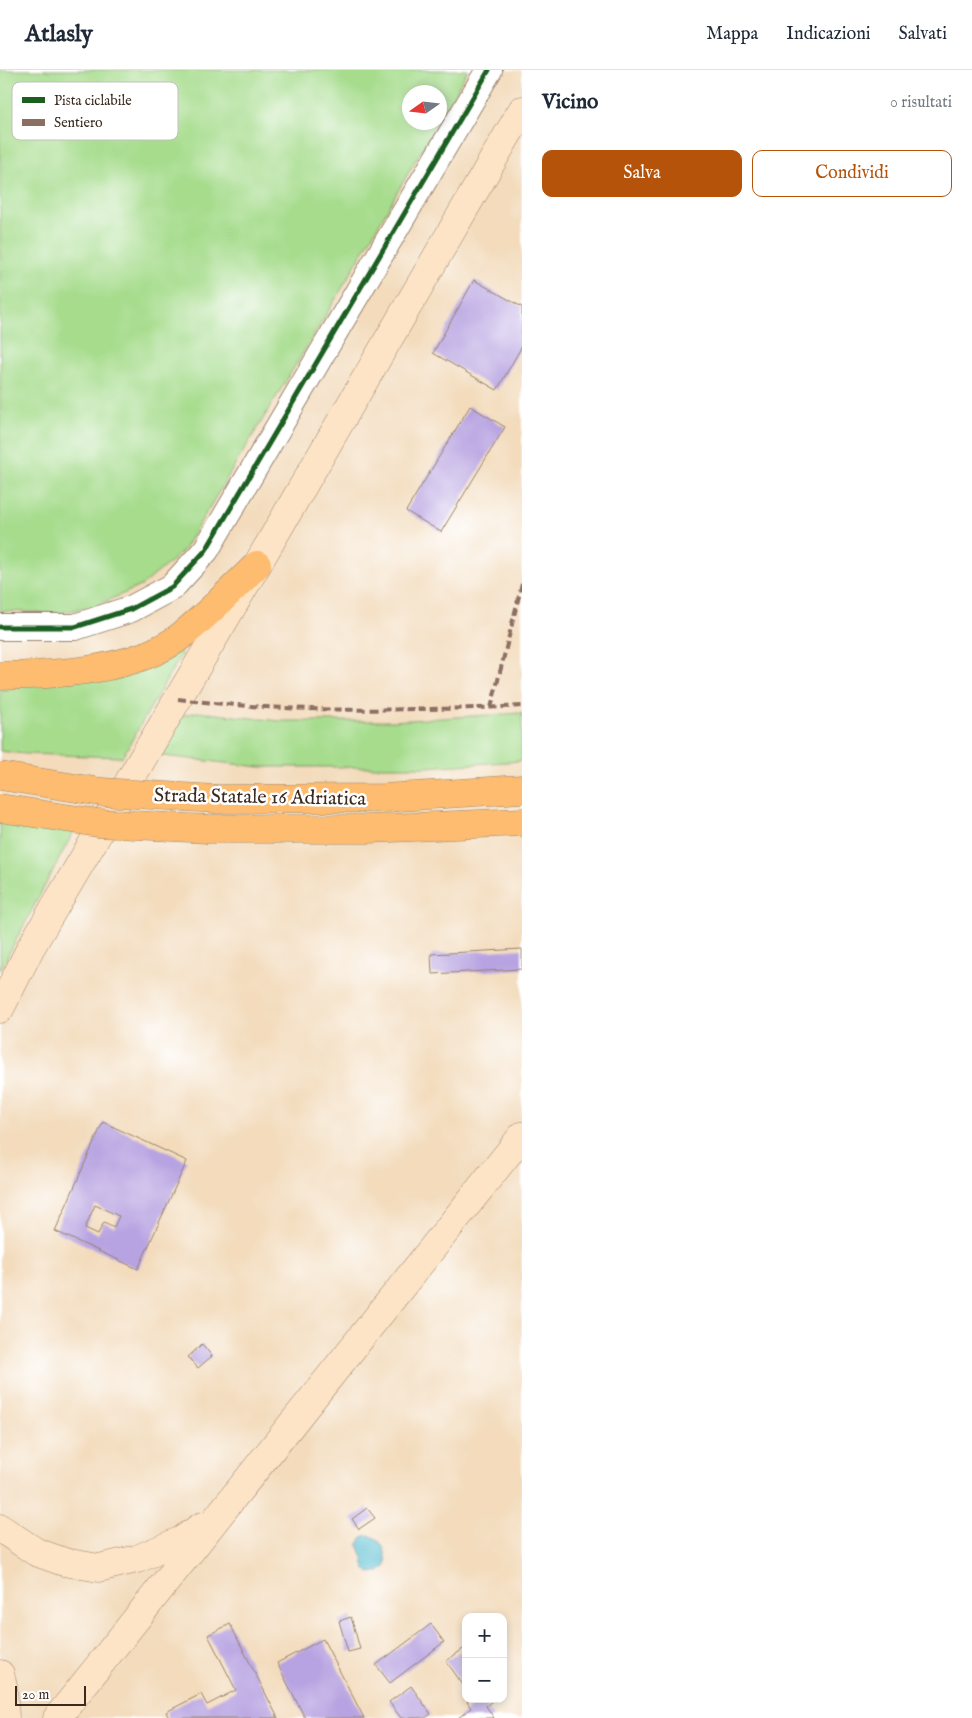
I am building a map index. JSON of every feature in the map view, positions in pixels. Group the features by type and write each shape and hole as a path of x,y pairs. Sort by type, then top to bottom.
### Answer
{"highway":[{"path":"0,676 71,673 120,664 152,653 180,637 258,565"},
{"name":"Strada Statale 16 Adriatica","path":"0,776 101,792 216,799 384,798 522,789"},
{"name":"Strada Statale 16 Adriatica","path":"0,808 98,824 208,829 369,830 522,822"}],"main road":[{"path":"0,1009 31,947 258,565 522,110"},
{"path":"57,1718 522,1136"},
{"path":"0,1528 36,1552 64,1562 99,1568 137,1559 182,1540 222,1513"},
{"path":"0,1674 3,1686 5,1718"}],"street":[{"path":"0,628 75,627 130,608 172,587 206,550 489,70"}],"green space":[{"path":"0,70 468,70 447,107 447,85 402,85 402,130 433,130 341,290 183,551 143,585 95,606 57,613 0,611"},
{"path":"180,651 181,655 122,757 25,754 0,751 0,682"},
{"path":"197,712 280,721 393,721 522,713 522,761 425,767 260,767 155,755 184,715"},
{"path":"0,820 76,827 0,970"}],"water":[{"path":"368,1535 377,1539 385,1552 386,1567 379,1572 369,1573 365,1569 358,1544 362,1537"}],"building":[{"path":"474,280 522,307 522,346 497,390 433,353"},
{"path":"470,406 505,427 441,532 406,511"},
{"path":"522,949 522,969 432,974 431,954"},
{"path":"103,1122 187,1161 138,1269 55,1231","holes":["95,1205 119,1216 114,1227 104,1222 98,1234 85,1228"]},
{"path":"202,1344 212,1356 198,1368 188,1357"},
{"path":"367,1508 375,1518 359,1529 352,1519"},
{"path":"351,1617 360,1649 348,1652 339,1621"},
{"path":"230,1624 278,1718 169,1718 166,1712 201,1694 207,1705 236,1690 208,1635"},
{"path":"431,1624 444,1642 390,1683 376,1665"},
{"path":"323,1639 364,1718 305,1718 277,1663"},
{"path":"462,1650 462,1683 446,1661"},
{"path":"411,1686 431,1714 425,1718 401,1718 389,1702"},
{"path":"468,1703 490,1703 486,1706 494,1718 458,1718 471,1708"}],"marked path":[{"path":"491,708 522,584"},
{"path":"178,699 237,705 326,709 385,710 522,706"}],"cycle path":[{"path":"0,627 75,627 131,609 172,587 206,550 489,70"}]}
